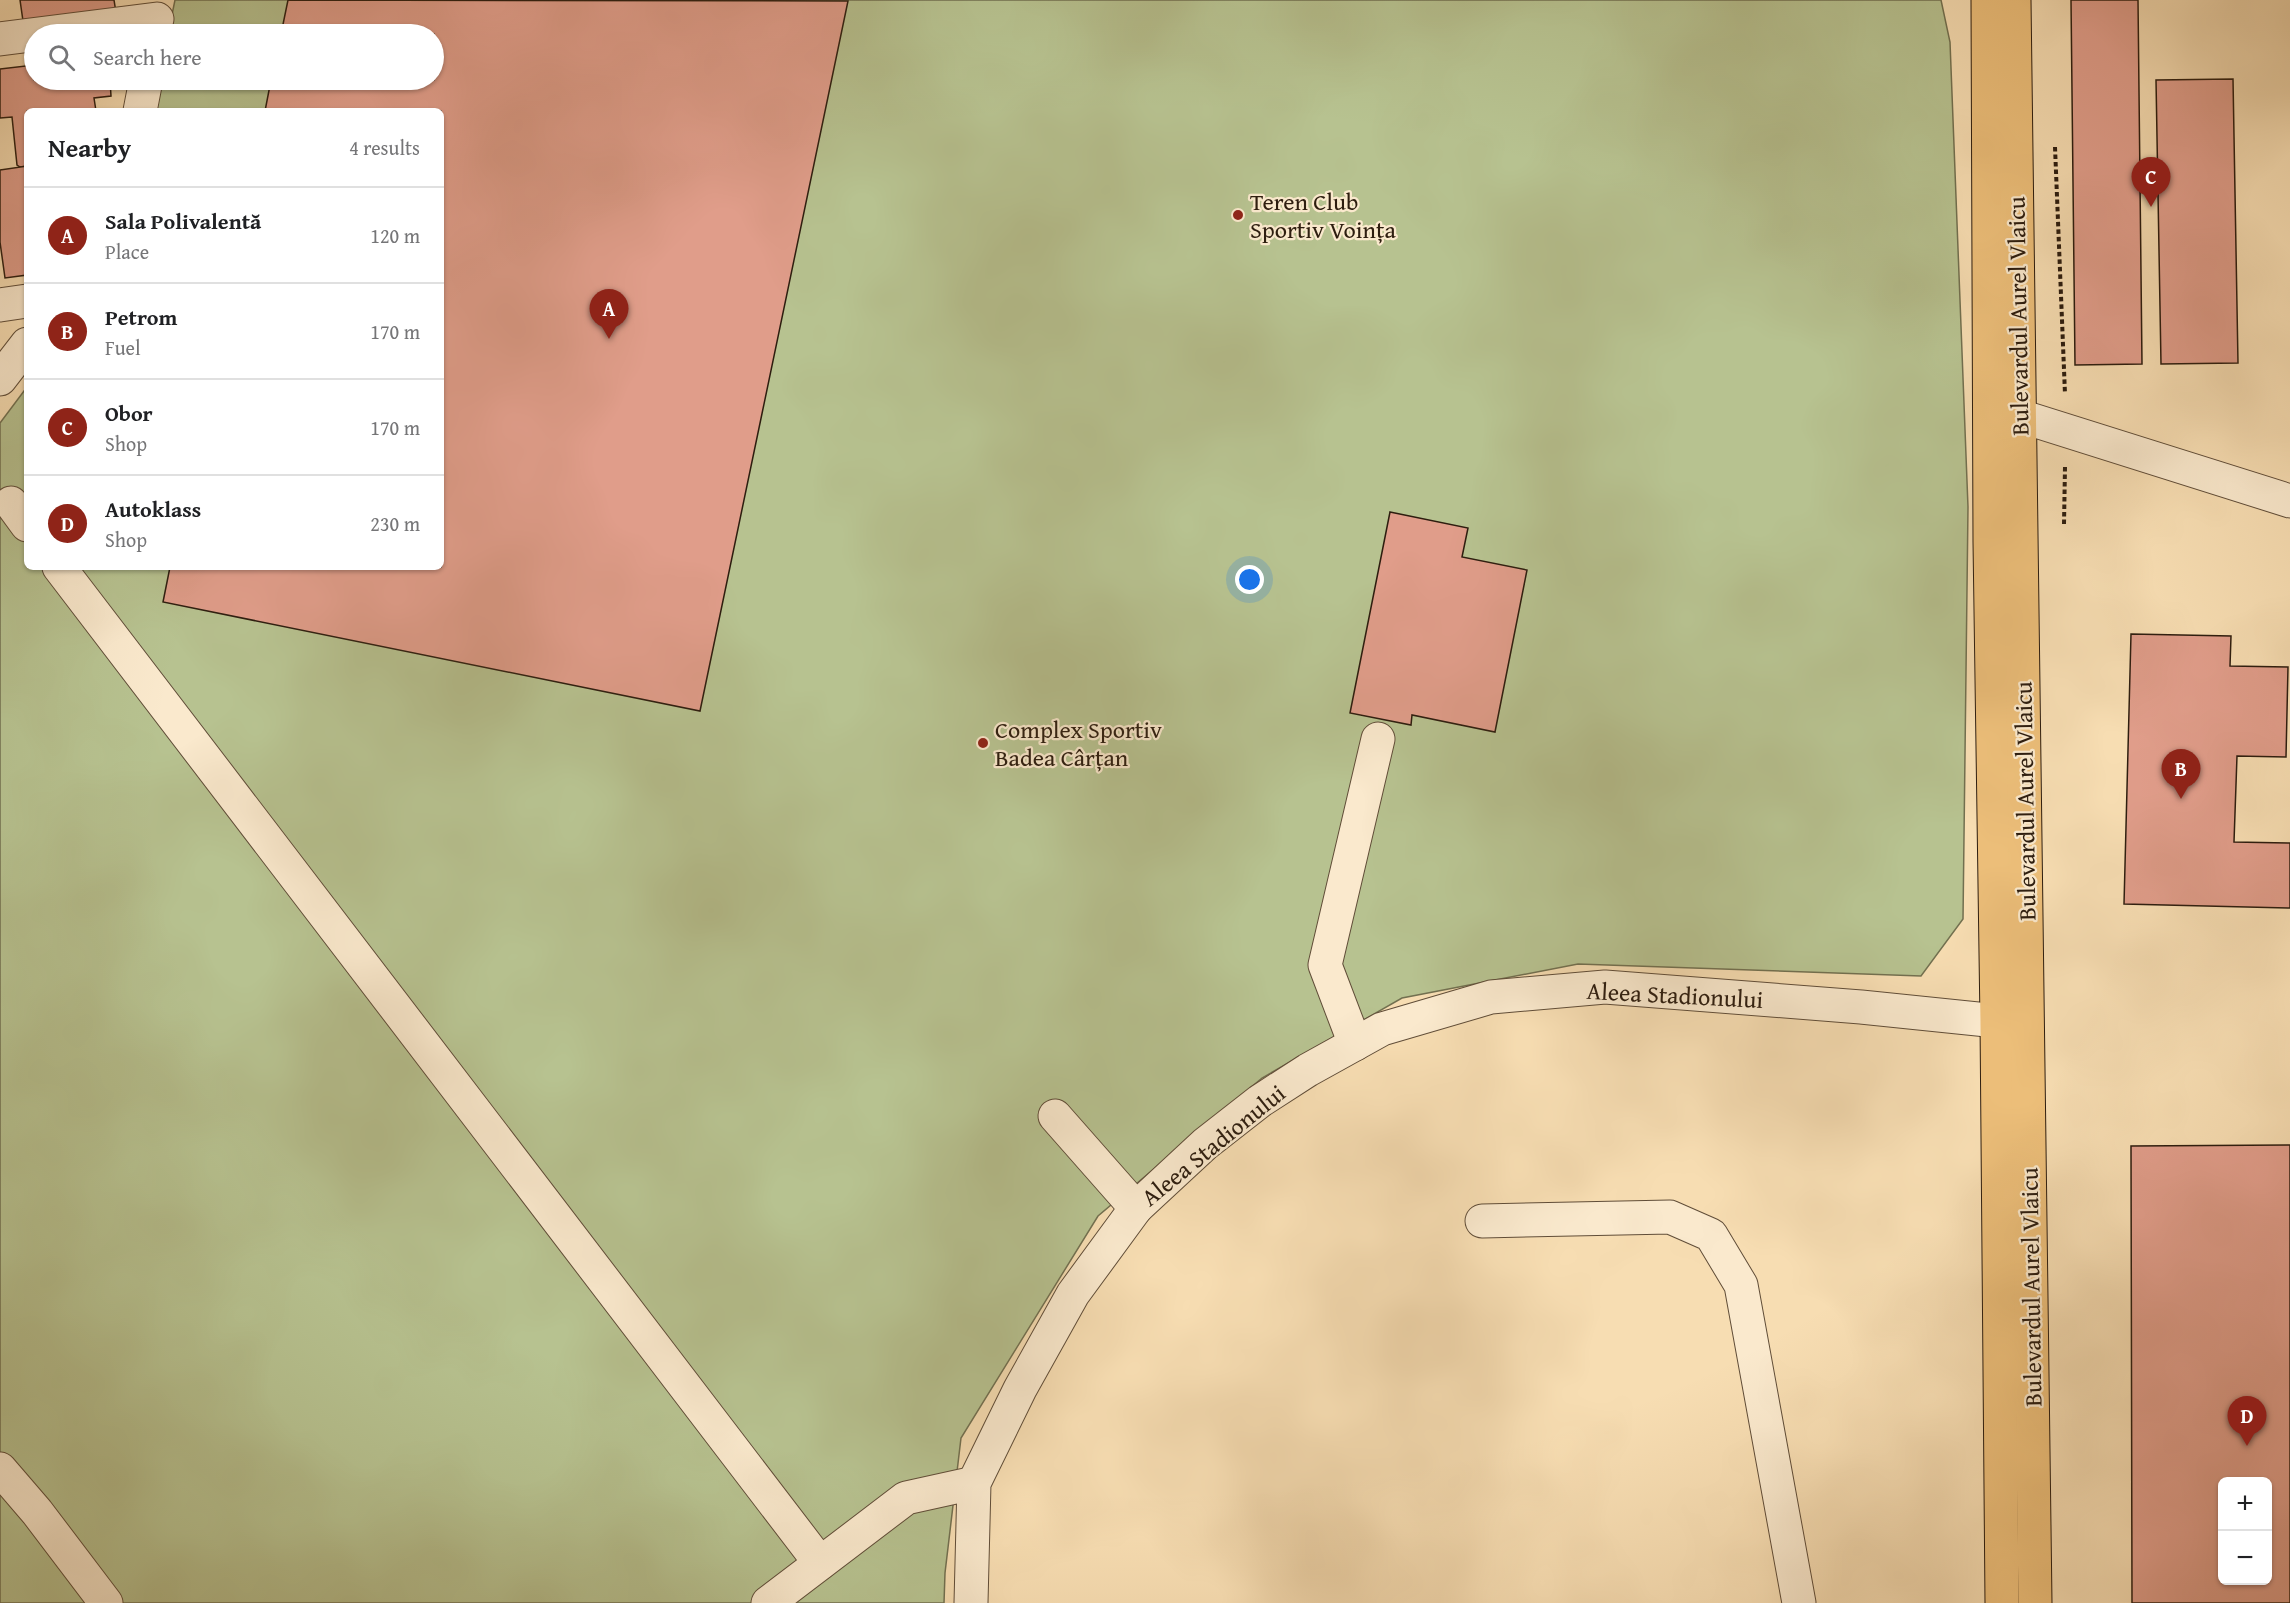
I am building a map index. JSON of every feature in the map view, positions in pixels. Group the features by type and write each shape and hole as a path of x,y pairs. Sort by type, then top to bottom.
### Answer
{"main road":[{"name":"Bulevardul Aurel Vlaicu","path":"1988,0 1990,530 2002,1603"},
{"name":"Bulevardul Aurel Vlaicu","path":"2014,0 2035,1603"}],"street":[{"path":"112,24 157,18"},
{"path":"0,39 24,36"},
{"path":"141,108 144,90"},
{"path":"0,304 24,301"},
{"path":"0,379 24,348"},
{"path":"2020,416 2290,501"},
{"path":"61,570 820,1563"},
{"path":"1355,1044 1325,965 1378,739"},
{"name":"Aleea Stadionului","path":"971,1603 974,1483 1020,1389 1073,1294 1136,1208 1205,1144 1260,1101 1308,1070 1383,1029 1491,997 1605,987 1861,1007 1997,1021"},
{"path":"1054,1116 1136,1208"},
{"path":"1482,1221 1670,1216 1711,1235 1741,1285 1799,1603"},
{"path":"0,1469 37,1512 106,1603"},
{"path":"768,1603 906,1498 974,1483"}],"path":[{"path":"2055,143 2066,430 2064,524"}],"green space":[{"name":"Complex Sportiv Badea Cârțan","path":"175,0 1941,0 1950,42 1968,507 1963,919 1921,976 1578,964 1402,998 1262,1078 1098,1216 961,1438 945,1573 944,1603 0,1603 0,423 24,391 24,570 444,570 444,108 154,108 157,90 444,90 444,24 170,24"}],"building":[{"path":"20,0 114,0 117,19 88,24 24,24 24,28"},
{"path":"288,0 848,1 700,711 163,602 169,570 444,570 444,108 266,108 269,90 444,90 444,24 283,24"},
{"path":"2071,0 2138,0 2142,364 2075,365"},
{"path":"24,66 24,90 111,90 111,96 94,98 96,108 24,108 24,166 20,167 17,165 12,117 0,118 0,69"},
{"path":"2233,79 2238,363 2161,364 2156,80"},
{"path":"24,166 24,275 5,278 0,242 0,170"},
{"path":"1390,512 1468,528 1462,557 1527,570 1495,732 1412,715 1411,725 1350,713"},
{"path":"2131,634 2231,636 2230,666 2288,667 2286,757 2237,756 2234,842 2290,843 2290,908 2124,904"},
{"path":"2290,1145 2290,1603 2132,1603 2131,1146"}],"place":[{"name":"Obor","path":"2151,207"},
{"name":"Teren Club Sportiv Voința","path":"1238,215"},
{"name":"Sala Polivalentă","path":"609,339"},
{"name":"Complex Sportiv Badea Cârțan","path":"983,743"},
{"name":"Petrom","path":"2181,799"},
{"name":"Autoklass","path":"2247,1446"}]}
